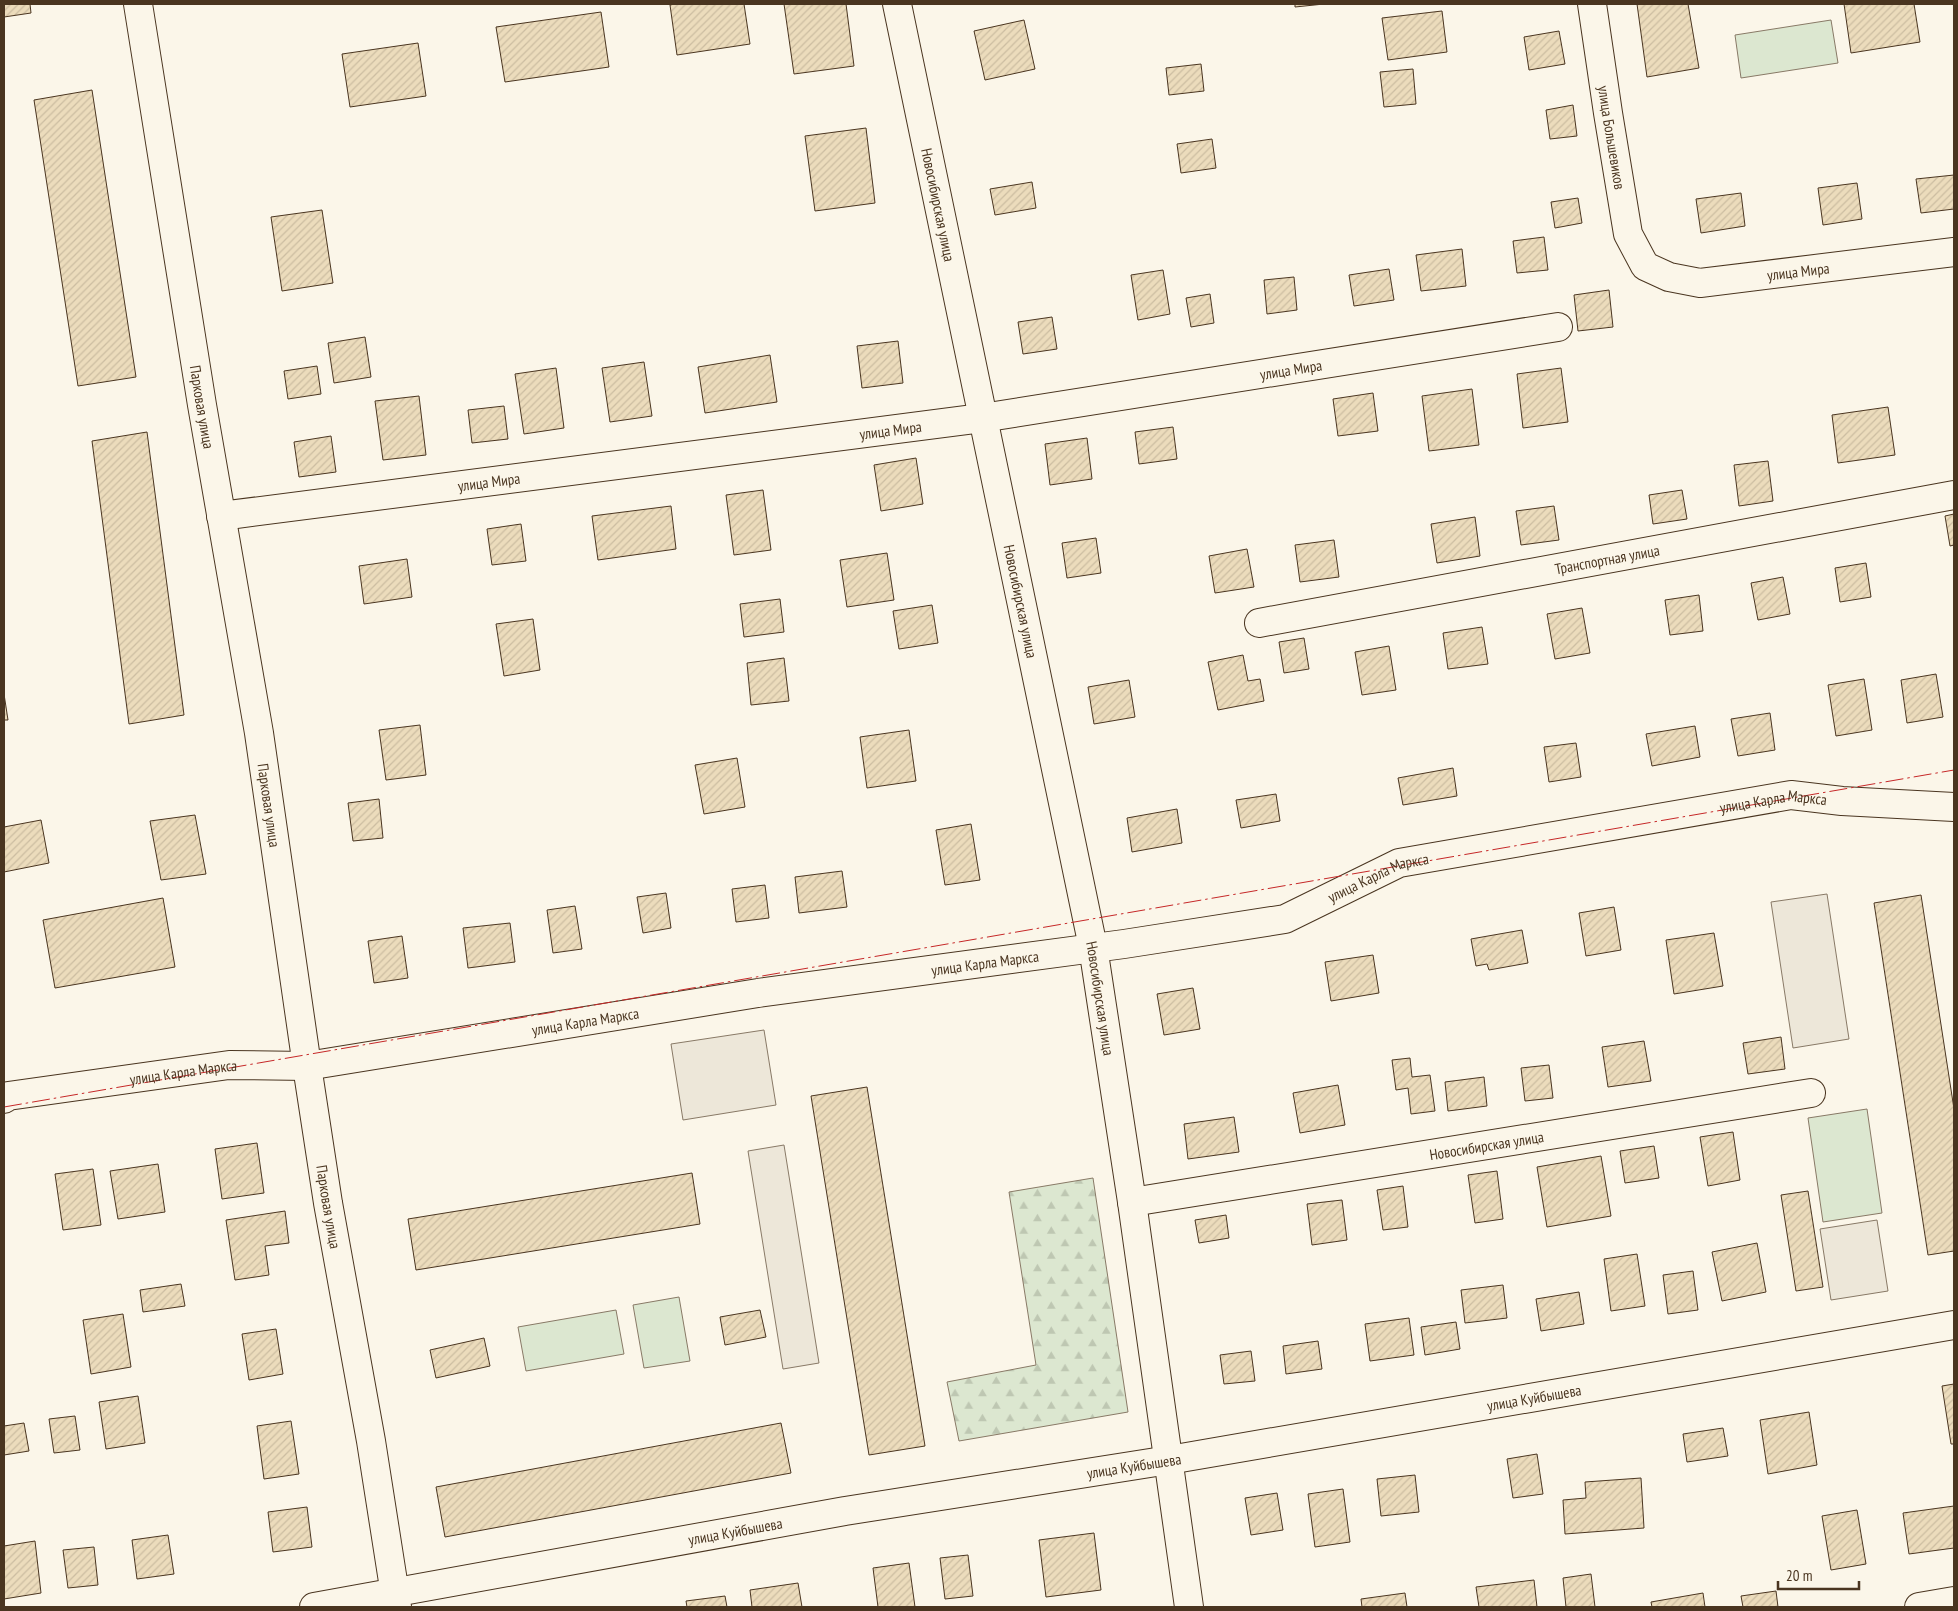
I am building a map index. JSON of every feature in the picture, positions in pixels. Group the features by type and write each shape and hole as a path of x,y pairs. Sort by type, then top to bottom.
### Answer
{"street":[{"name":"Парковая улица","path":"138,4 221,516 259,733 307,1066 396,1600"},
{"name":"Новосибирская улица","path":"897,4 1093,947 1132,1202 1190,1607"},
{"name":"улица Большевиков","path":"1592,4 1628,234 1645,266"},
{"name":"улица Мира","path":"1645,266 1669,277 1700,283 1954,252"},
{"name":"улица Мира","path":"221,516 982,418 1558,327"},
{"name":"Транспортная улица","path":"1258,623 1954,495"},
{"name":"улица Карла Маркса","path":"4,1099 8,1096 228,1065 307,1066 758,993 1124,944 1285,919 1400,863 1791,795 1842,801 1954,807"},
{"name":"Новосибирская улица","path":"1132,1202 1811,1093"},
{"name":"улица Куйбышева","path":"314,1607 396,1600 845,1511 1169,1460 1954,1325"},
{"path":"1919,1607 1954,1601"}],"green space":[{"path":"1831,20 1838,63 1741,78 1735,35"},
{"path":"1867,1109 1882,1213 1823,1222 1808,1118"},
{"path":"1093,1178 1128,1412 959,1441 947,1382 1036,1365 1009,1192"},
{"path":"679,1297 690,1361 644,1368 633,1305"},
{"path":"616,1310 624,1354 526,1371 518,1327"}],"shaded area":[{"path":"1827,894 1849,1039 1793,1048 1771,902"},
{"path":"764,1030 776,1105 683,1120 671,1044"},
{"path":"784,1145 819,1363 783,1369 748,1151"},
{"path":"1877,1220 1888,1291 1831,1300 1820,1229"}],"building":[{"path":"4,4 30,4 31,13 4,17"},
{"path":"744,4 750,44 677,55 670,5"},
{"path":"784,4 846,4 854,66 794,74"},
{"path":"1295,4 1324,4 1295,7"},
{"path":"1637,4 1688,4 1699,68 1647,77"},
{"path":"1844,4 1914,4 1920,42 1851,53"},
{"path":"1442,11 1447,52 1388,60 1382,18"},
{"path":"601,12 609,67 505,82 496,27"},
{"path":"1024,20 1035,69 985,80 974,31"},
{"path":"1559,31 1565,64 1529,70 1524,37"},
{"path":"418,43 426,96 350,107 342,54"},
{"path":"1201,64 1204,91 1169,95 1166,68"},
{"path":"1413,69 1416,104 1384,107 1380,72"},
{"path":"92,90 136,377 78,386 34,100"},
{"path":"1573,105 1577,136 1550,139 1546,110"},
{"path":"866,128 875,203 815,211 805,136"},
{"path":"1212,139 1216,168 1181,173 1177,144"},
{"path":"1954,175 1954,209 1921,213 1916,179"},
{"path":"1032,182 1036,208 995,215 990,189"},
{"path":"1857,183 1862,219 1823,225 1818,188"},
{"path":"1741,193 1745,226 1701,233 1696,199"},
{"path":"1578,198 1582,223 1555,228 1551,202"},
{"path":"322,210 333,283 282,291 271,217"},
{"path":"1544,237 1548,270 1517,273 1513,241"},
{"path":"1462,249 1466,286 1421,291 1416,255"},
{"path":"1389,269 1394,300 1354,306 1349,275"},
{"path":"1163,270 1170,314 1138,320 1131,275"},
{"path":"1294,277 1297,310 1267,314 1264,280"},
{"path":"1609,290 1613,327 1578,331 1574,295"},
{"path":"1210,294 1214,323 1191,327 1186,298"},
{"path":"1052,317 1057,349 1023,354 1018,322"},
{"path":"365,337 371,377 334,383 328,343"},
{"path":"898,341 903,383 862,388 857,346"},
{"path":"770,355 777,402 705,413 698,367"},
{"path":"644,362 652,416 610,422 602,368"},
{"path":"317,366 321,394 288,399 284,371"},
{"path":"556,368 564,428 524,434 515,374"},
{"path":"1561,368 1568,422 1523,428 1517,374"},
{"path":"1472,389 1479,445 1429,451 1422,396"},
{"path":"1373,393 1378,431 1338,436 1333,399"},
{"path":"419,396 426,455 383,460 375,401"},
{"path":"504,406 508,439 472,443 468,410"},
{"path":"1888,407 1895,455 1838,463 1832,415"},
{"path":"1173,427 1177,459 1139,464 1135,432"},
{"path":"147,432 184,715 129,724 92,441"},
{"path":"331,436 336,472 299,477 294,442"},
{"path":"1087,438 1092,479 1050,485 1045,444"},
{"path":"916,458 923,504 881,511 874,465"},
{"path":"1768,461 1773,501 1739,506 1734,465"},
{"path":"763,490 771,550 734,555 726,495"},
{"path":"1682,490 1687,519 1653,524 1649,495"},
{"path":"671,506 676,549 598,560 592,516"},
{"path":"1554,506 1559,540 1521,545 1516,511"},
{"path":"1954,514 1954,545 1950,546 1945,516"},
{"path":"1475,517 1480,556 1437,563 1431,524"},
{"path":"521,524 526,561 492,565 487,529"},
{"path":"1096,538 1101,573 1067,578 1062,543"},
{"path":"1334,540 1339,577 1300,582 1295,545"},
{"path":"1247,549 1254,587 1215,593 1209,556"},
{"path":"887,553 894,600 847,607 840,560"},
{"path":"407,559 412,597 364,604 359,566"},
{"path":"1866,563 1871,597 1840,602 1835,568"},
{"path":"1783,577 1790,614 1758,620 1751,583"},
{"path":"1699,595 1703,631 1670,635 1665,600"},
{"path":"780,599 784,632 744,637 740,604"},
{"path":"932,605 938,643 899,649 893,611"},
{"path":"1582,608 1590,653 1555,659 1547,614"},
{"path":"533,619 540,670 504,676 496,624"},
{"path":"1482,627 1488,664 1448,669 1443,633"},
{"path":"1304,638 1309,669 1284,673 1279,642"},
{"path":"1389,646 1396,690 1362,695 1355,652"},
{"path":"1243,655 1248,681 1260,679 1264,701 1218,710 1208,662"},
{"path":"784,658 789,701 751,705 747,663"},
{"path":"1936,674 1943,717 1907,723 1901,680"},
{"path":"1864,679 1872,730 1836,736 1828,685"},
{"path":"1129,680 1135,717 1094,724 1088,687"},
{"path":"4,694 8,720 4,720"},
{"path":"1770,713 1775,750 1738,756 1731,719"},
{"path":"420,725 426,775 386,780 379,730"},
{"path":"1695,726 1700,757 1652,766 1646,734"},
{"path":"909,730 916,781 867,788 860,737"},
{"path":"1576,743 1581,777 1549,782 1544,747"},
{"path":"737,758 745,807 704,814 695,765"},
{"path":"1453,768 1457,796 1403,805 1398,778"},
{"path":"1276,794 1280,821 1241,828 1236,800"},
{"path":"379,799 383,838 353,841 348,803"},
{"path":"1177,809 1182,843 1132,852 1127,818"},
{"path":"195,815 206,874 161,880 150,821"},
{"path":"41,820 49,863 4,872 4,827"},
{"path":"971,824 980,880 945,885 936,830"},
{"path":"842,871 847,907 799,913 795,877"},
{"path":"765,885 769,918 736,922 732,889"},
{"path":"666,893 671,928 643,933 637,897"},
{"path":"1921,895 1954,1109 1954,1251 1928,1255 1874,903"},
{"path":"163,898 175,967 55,988 43,920"},
{"path":"575,906 582,949 553,953 547,910"},
{"path":"1614,907 1621,950 1586,956 1579,913"},
{"path":"510,923 515,962 468,968 463,928"},
{"path":"1522,930 1528,963 1489,970 1487,964 1476,966 1471,939"},
{"path":"1714,933 1723,986 1674,994 1666,940"},
{"path":"402,936 408,978 374,983 368,941"},
{"path":"1373,955 1379,993 1331,1001 1325,962"},
{"path":"1193,988 1200,1029 1164,1035 1157,994"},
{"path":"1781,1037 1785,1069 1748,1074 1743,1043"},
{"path":"1644,1041 1651,1081 1608,1087 1602,1047"},
{"path":"1410,1058 1412,1077 1430,1075 1435,1111 1411,1114 1408,1088 1396,1090 1392,1060"},
{"path":"1549,1065 1553,1098 1525,1101 1521,1068"},
{"path":"1484,1077 1487,1106 1448,1111 1445,1082"},
{"path":"1338,1085 1345,1125 1300,1133 1293,1093"},
{"path":"867,1087 925,1446 869,1455 811,1096"},
{"path":"1234,1117 1239,1152 1188,1159 1184,1124"},
{"path":"1733,1132 1740,1180 1708,1186 1700,1137"},
{"path":"257,1143 264,1193 222,1199 215,1149"},
{"path":"1654,1146 1659,1178 1625,1183 1620,1151"},
{"path":"1601,1156 1611,1216 1547,1227 1537,1167"},
{"path":"158,1164 165,1212 118,1219 110,1171"},
{"path":"93,1169 101,1225 63,1230 55,1174"},
{"path":"1497,1171 1503,1219 1475,1223 1468,1175"},
{"path":"692,1173 700,1224 416,1270 408,1219"},
{"path":"1403,1186 1408,1227 1383,1230 1377,1190"},
{"path":"1808,1191 1823,1287 1796,1291 1781,1195"},
{"path":"1342,1200 1347,1240 1312,1245 1307,1204"},
{"path":"285,1211 289,1243 265,1246 269,1275 235,1280 226,1220"},
{"path":"1226,1215 1229,1238 1199,1243 1195,1220"},
{"path":"1757,1243 1766,1292 1722,1301 1712,1252"},
{"path":"1637,1254 1645,1306 1611,1311 1604,1259"},
{"path":"1693,1271 1698,1310 1668,1314 1663,1275"},
{"path":"181,1284 185,1306 143,1312 140,1290"},
{"path":"1503,1285 1507,1318 1465,1323 1461,1290"},
{"path":"1579,1292 1584,1324 1541,1331 1536,1299"},
{"path":"760,1310 766,1337 725,1345 720,1317"},
{"path":"123,1314 131,1367 91,1374 83,1320"},
{"path":"1409,1318 1414,1355 1370,1361 1365,1324"},
{"path":"1456,1322 1460,1349 1425,1355 1421,1327"},
{"path":"276,1329 283,1374 249,1380 242,1334"},
{"path":"484,1338 490,1366 436,1378 430,1350"},
{"path":"1318,1341 1322,1369 1286,1374 1283,1346"},
{"path":"1251,1351 1255,1381 1224,1384 1220,1355"},
{"path":"1954,1384 1954,1444 1951,1444 1942,1386"},
{"path":"138,1396 145,1443 106,1449 99,1402"},
{"path":"1809,1412 1817,1465 1768,1474 1760,1420"},
{"path":"75,1416 80,1450 54,1453 49,1419"},
{"path":"291,1421 299,1474 264,1479 257,1426"},
{"path":"24,1423 29,1451 4,1455 4,1426"},
{"path":"781,1423 791,1473 445,1537 436,1487"},
{"path":"1723,1428 1728,1456 1687,1462 1683,1434"},
{"path":"1537,1454 1543,1494 1513,1498 1507,1459"},
{"path":"1415,1475 1419,1512 1381,1516 1377,1479"},
{"path":"1641,1478 1644,1528 1565,1534 1563,1500 1586,1498 1585,1482"},
{"path":"1343,1489 1350,1542 1315,1547 1308,1494"},
{"path":"1277,1493 1283,1530 1251,1535 1245,1498"},
{"path":"1954,1506 1954,1548 1909,1554 1903,1513"},
{"path":"307,1507 312,1547 273,1552 268,1512"},
{"path":"1857,1510 1866,1564 1831,1570 1822,1516"},
{"path":"1094,1533 1101,1590 1046,1597 1039,1540"},
{"path":"168,1535 174,1574 137,1579 132,1540"},
{"path":"35,1541 41,1593 4,1599 4,1546"},
{"path":"94,1547 98,1585 68,1588 63,1550"},
{"path":"968,1555 973,1596 945,1599 940,1558"},
{"path":"909,1563 915,1607 878,1607 873,1568"},
{"path":"1591,1574 1595,1607 1566,1607 1563,1578"},
{"path":"1534,1580 1537,1607 1479,1607 1476,1587"},
{"path":"798,1583 802,1607 752,1607 750,1590"},
{"path":"1776,1591 1778,1607 1743,1607 1741,1596"},
{"path":"1405,1593 1407,1607 1362,1607 1361,1599"},
{"path":"1703,1593 1705,1607 1652,1607 1651,1602"},
{"path":"725,1596 727,1607 687,1607 686,1601"}],"power":[{"path":"4,1107 1954,770"}]}
